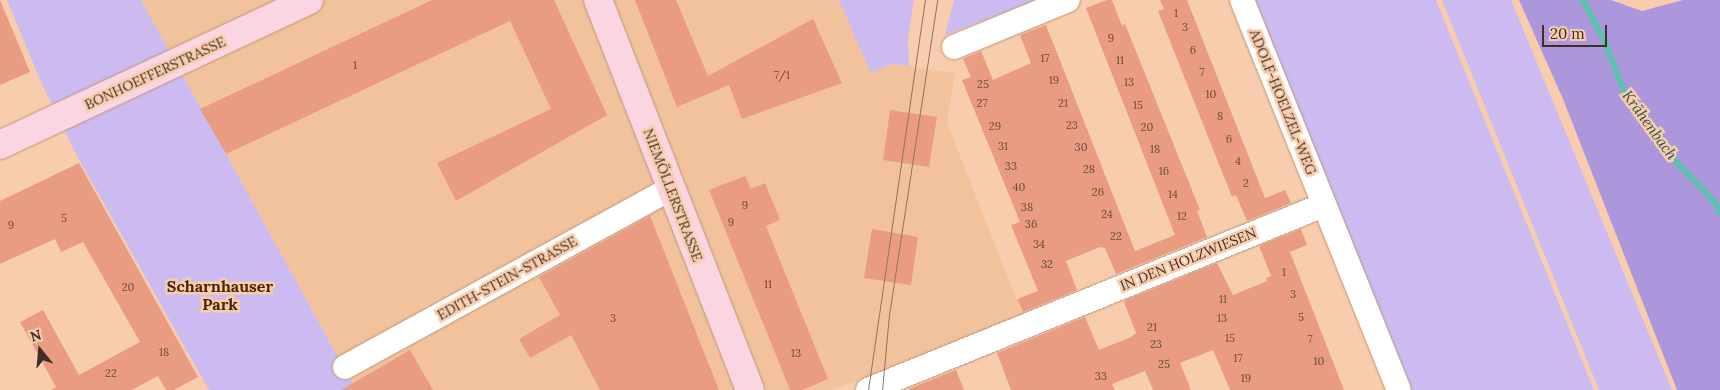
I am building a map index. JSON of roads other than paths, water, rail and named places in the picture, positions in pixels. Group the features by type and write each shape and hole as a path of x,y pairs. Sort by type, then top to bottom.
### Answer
{"main road":[{"name":"BONHOEFFERSTRASSE","path":"0,145 309,0"},
{"name":"NIEMÖLLERSTRASSE","path":"598,0 670,189 750,390"}],"street":[{"path":"954,47 1068,0"},
{"name":"ADOLF-HOELZEL-WEG","path":"1242,0 1323,205"},
{"name":"EDITH-STEIN-STRASSE","path":"345,367 670,189"},
{"path":"1323,205 1399,390"},
{"name":"IN DEN HOLZWIESEN","path":"868,390 1323,205"}],"waterway":[{"name":"Krähenbach","path":"1583,0 1603,38 1625,93 1677,163 1714,201 1720,213"}],"tram line":[{"path":"868,390 925,0"},
{"path":"882,390 889,315 937,0"}],"district":[{"name":"Scharnhauser Park","path":"220,295"}]}
